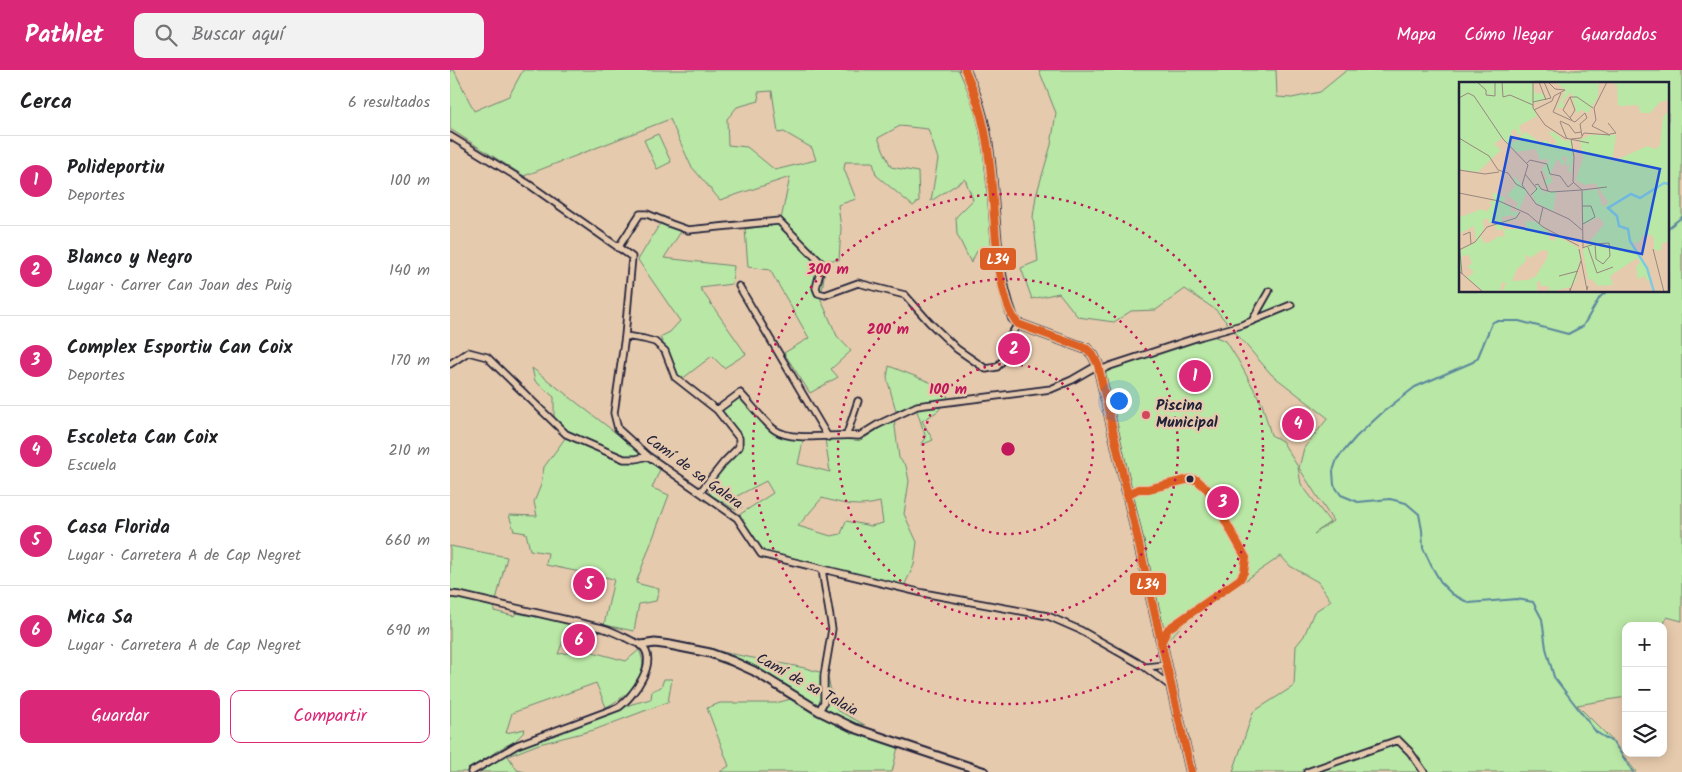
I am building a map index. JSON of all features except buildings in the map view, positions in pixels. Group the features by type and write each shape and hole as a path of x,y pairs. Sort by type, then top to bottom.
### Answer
{"main road":[{"path":"965,70 974,89 982,118 990,168 995,235 1001,277 1013,318 1018,324 1087,349 1093,355 1098,368 1191,772"},
{"path":"1167,669 1186,772"}],"street":[{"name":"Camí de sa Galera","path":"450,136 527,183 632,257 625,336 614,413 618,430 648,456 737,518 761,554 923,593 1048,616 1080,630 1146,667 1169,685"},
{"path":"618,248 640,214 647,214 688,230 779,221 822,264 816,288 818,294 825,295 858,283 905,295 957,349 986,369 997,367 1004,359 1009,338 1018,324"},
{"path":"739,286 828,437"},
{"path":"1252,321 1269,291"},
{"path":"717,410 740,393 775,430 791,436 828,437 846,434 859,436 877,425 917,406 1051,389 1098,368 1220,332 1252,321 1291,304"},
{"path":"625,336 644,338 655,342 665,351 675,377 717,410 739,438 739,447 724,462 701,492"},
{"path":"450,364 468,352 487,357 566,434 624,459 648,456"},
{"path":"846,434 858,401"},
{"path":"818,711 824,702 824,676 832,628 822,570"},
{"path":"450,594 602,628 620,634 641,645 646,654 648,665 644,677 628,701 619,707 517,745 472,772"},
{"name":"Camí de sa Talaia","path":"641,645 655,643 670,645 710,653 732,661 754,672 818,711 854,728 985,772"},
{"path":"1146,667 1167,669"},
{"path":"1155,674 1167,669"},
{"path":"1307,772 1398,740 1410,752 1424,772"}],"green space":[{"path":"450,70 454,70 474,111 509,96 523,70 963,70 980,118 988,168 995,263 988,264 986,251 977,251 971,263 957,234 956,217 973,200 965,179 931,201 938,159 928,129 900,126 878,138 891,167 918,172 919,201 913,206 876,175 873,162 845,162 844,169 856,199 838,205 841,228 839,260 826,260 821,300 837,336 851,351 831,369 838,377 810,393 784,353 809,338 770,270 748,267 745,229 780,224 790,177 720,200 691,166 670,119 524,176 450,129","holes":["772,91 778,133 784,132 812,148 816,160 775,170 747,147 728,145 727,119 737,107 759,101 758,92"]},
{"path":"1039,70 1276,70 1277,97 1292,98 1320,92 1347,70 1682,70 1682,621 1667,617 1665,622 1622,622 1622,698 1577,705 1609,737 1622,754 1622,757 1624,757 1636,772 1233,772 1253,712 1294,686 1296,646 1304,636 1314,612 1331,601 1318,582 1290,566 1281,556 1186,621 1167,641 1104,375 1106,370 1213,336 1226,341 1262,404 1271,435 1282,441 1298,467 1301,484 1330,522 1314,534 1333,521 1299,468 1304,448 1328,418 1271,374 1216,310 1185,289 1156,310 1131,311 1114,322 1078,317 1059,293 1032,299 1021,268 1038,261 1033,217 1036,196 1051,145 1056,113"},
{"path":"658,134 671,162 657,169 644,140"},
{"path":"661,222 682,230 664,258 734,266 732,284 700,288 746,354 724,368 712,356 682,379 678,376 660,337 670,332 680,321 638,260"},
{"path":"889,366 945,388 948,399 914,404 896,411 887,378"},
{"path":"532,368 643,454 624,457 571,433 554,419 554,397 535,381"},
{"path":"737,397 740,397 770,430 784,436 804,437 798,464 830,472 825,439 866,437 894,419 899,458 906,466 909,481 904,514 917,542 914,565 904,586 769,554 759,546 739,515 773,493 766,481 737,496 742,507 736,510 711,495 707,488 724,464 740,448 740,438 721,412 722,408","holes":["822,498 858,505 880,502 883,523 871,526 846,521 841,534 831,536 798,526"]},
{"path":"943,404 938,411 922,421 933,440 921,445 926,438 916,408"},
{"path":"566,437 621,462 633,462 648,458 661,467 652,488 669,495 636,583 659,589 656,601 639,604 634,631 604,625 614,579 546,565 548,553 530,550 526,533 514,531 509,515 537,516 534,502 541,485 544,467"},
{"path":"450,546 507,557 496,600 458,591 450,591"},
{"path":"450,597 494,607 494,611 514,616 516,613 570,623 558,654 589,651 626,661 639,650 642,659 640,676 629,691 606,707 596,683 512,713 506,733 525,729 515,741 466,772 450,772"},
{"path":"722,652 823,673 822,701 819,706 742,660"},
{"path":"827,674 837,710 865,725 854,723 827,711 825,707"},
{"path":"664,679 672,679 668,702 594,730 539,744 508,756 517,770 525,772 475,772 517,747 632,704 651,699 652,691 661,687"},
{"path":"791,699 840,727 898,747 892,772 720,772 729,766 707,708 720,703 776,703"}],"waterway":[{"path":"1670,226 1682,217"},
{"path":"1606,292 1600,297 1583,326 1568,334 1519,321 1495,321 1492,323 1478,357 1473,362 1415,387 1383,412 1356,437 1337,459 1333,471 1334,485 1341,495 1358,502 1390,499 1406,503 1419,514 1423,548 1442,584 1452,594 1469,603 1517,599 1533,602 1542,619 1546,648 1554,677 1596,732 1614,743 1633,772"}],"transit line":[{"name":"L34","path":"965,70 982,117 987,141 1000,272 1010,311 1018,324 1087,349 1093,355 1098,365 1191,772"},
{"name":"L34","path":"1127,495 1138,489 1148,489 1190,479 1197,480 1208,490 1246,558 1244,572 1240,579 1168,629 1161,643"}],"place":[{"name":"Blanco y Negro","path":"1014,349"},
{"name":"Polideportiu","path":"1195,376"},
{"name":"Piscina Municipal","path":"1146,415"},
{"name":"Escoleta Can Coix","path":"1298,424"},
{"name":"Complex Esportiu Can Coix","path":"1223,502"},
{"name":"Casa Florida","path":"589,584"},
{"name":"Mica Sa","path":"579,640"}]}
